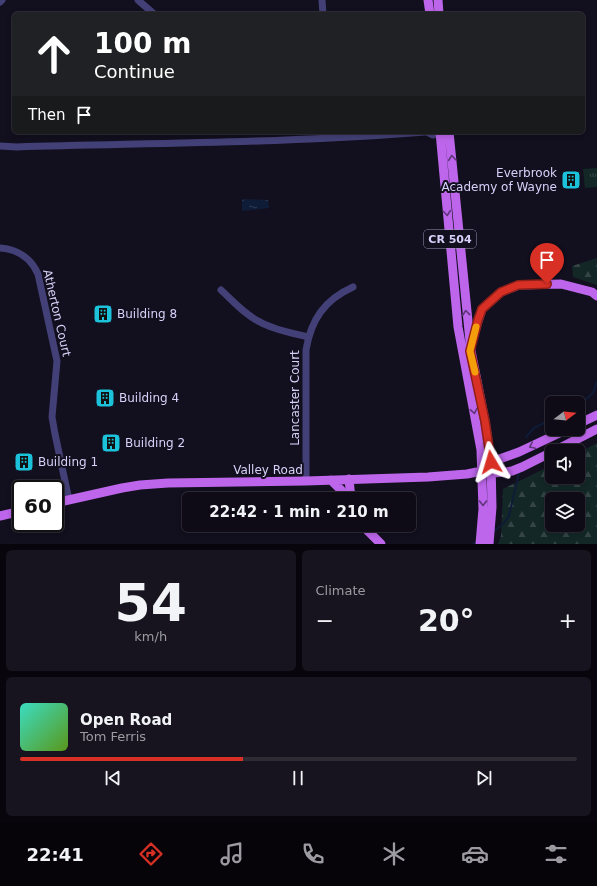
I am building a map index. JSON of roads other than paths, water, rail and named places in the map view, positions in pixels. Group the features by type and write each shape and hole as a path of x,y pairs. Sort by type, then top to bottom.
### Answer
{"main road":[{"path":"428,0 430,12"},
{"path":"438,0 439,12"},
{"name":"CR 504","path":"439,134 458,327 478,435 482,471 483,509 480,539"},
{"name":"CR 504","path":"449,134 470,351 485,421 491,462 490,541"},
{"path":"470,351 482,309 501,292 518,285 561,284 592,292 597,296"},
{"path":"585,420 596,415"},
{"name":"Valley Road","path":"568,444 597,429"},
{"path":"482,471 491,462 519,452 553,436"},
{"name":"Valley Road","path":"64,501 140,485 445,477 482,471 492,473 512,471 545,456"},
{"path":"349,479 350,492"},
{"path":"331,480 342,492"},
{"path":"0,516 12,513"},
{"path":"369,532 381,544"}],"street":[{"path":"138,0 152,12"},
{"path":"322,0 324,12"},
{"path":"0,146 364,134"},
{"name":"Atherton Court","path":"0,248 14,250 27,258 33,264 38,274 57,361 52,417 54,434 69,500"},
{"name":"Lancaster Court","path":"306,481 306,350 308,337 315,320 322,310 340,293 352,288"},
{"path":"221,290 246,313 259,322 269,327 308,337"}],"water":[{"path":"242,199 268,200 269,208 242,211"}],"waterway":[{"path":"585,400 593,393 597,382"},
{"path":"526,437 534,428 545,422"},
{"path":"493,532 504,523 509,516 519,473"},
{"path":"473,544 478,541"}],"place":[{"name":"Everbrook Academy of Wayne","path":"571,180"},
{"name":"Building 8","path":"103,314"},
{"name":"Building 4","path":"105,398"},
{"name":"Building 2","path":"111,443"},
{"name":"Building 1","path":"24,462"}]}
